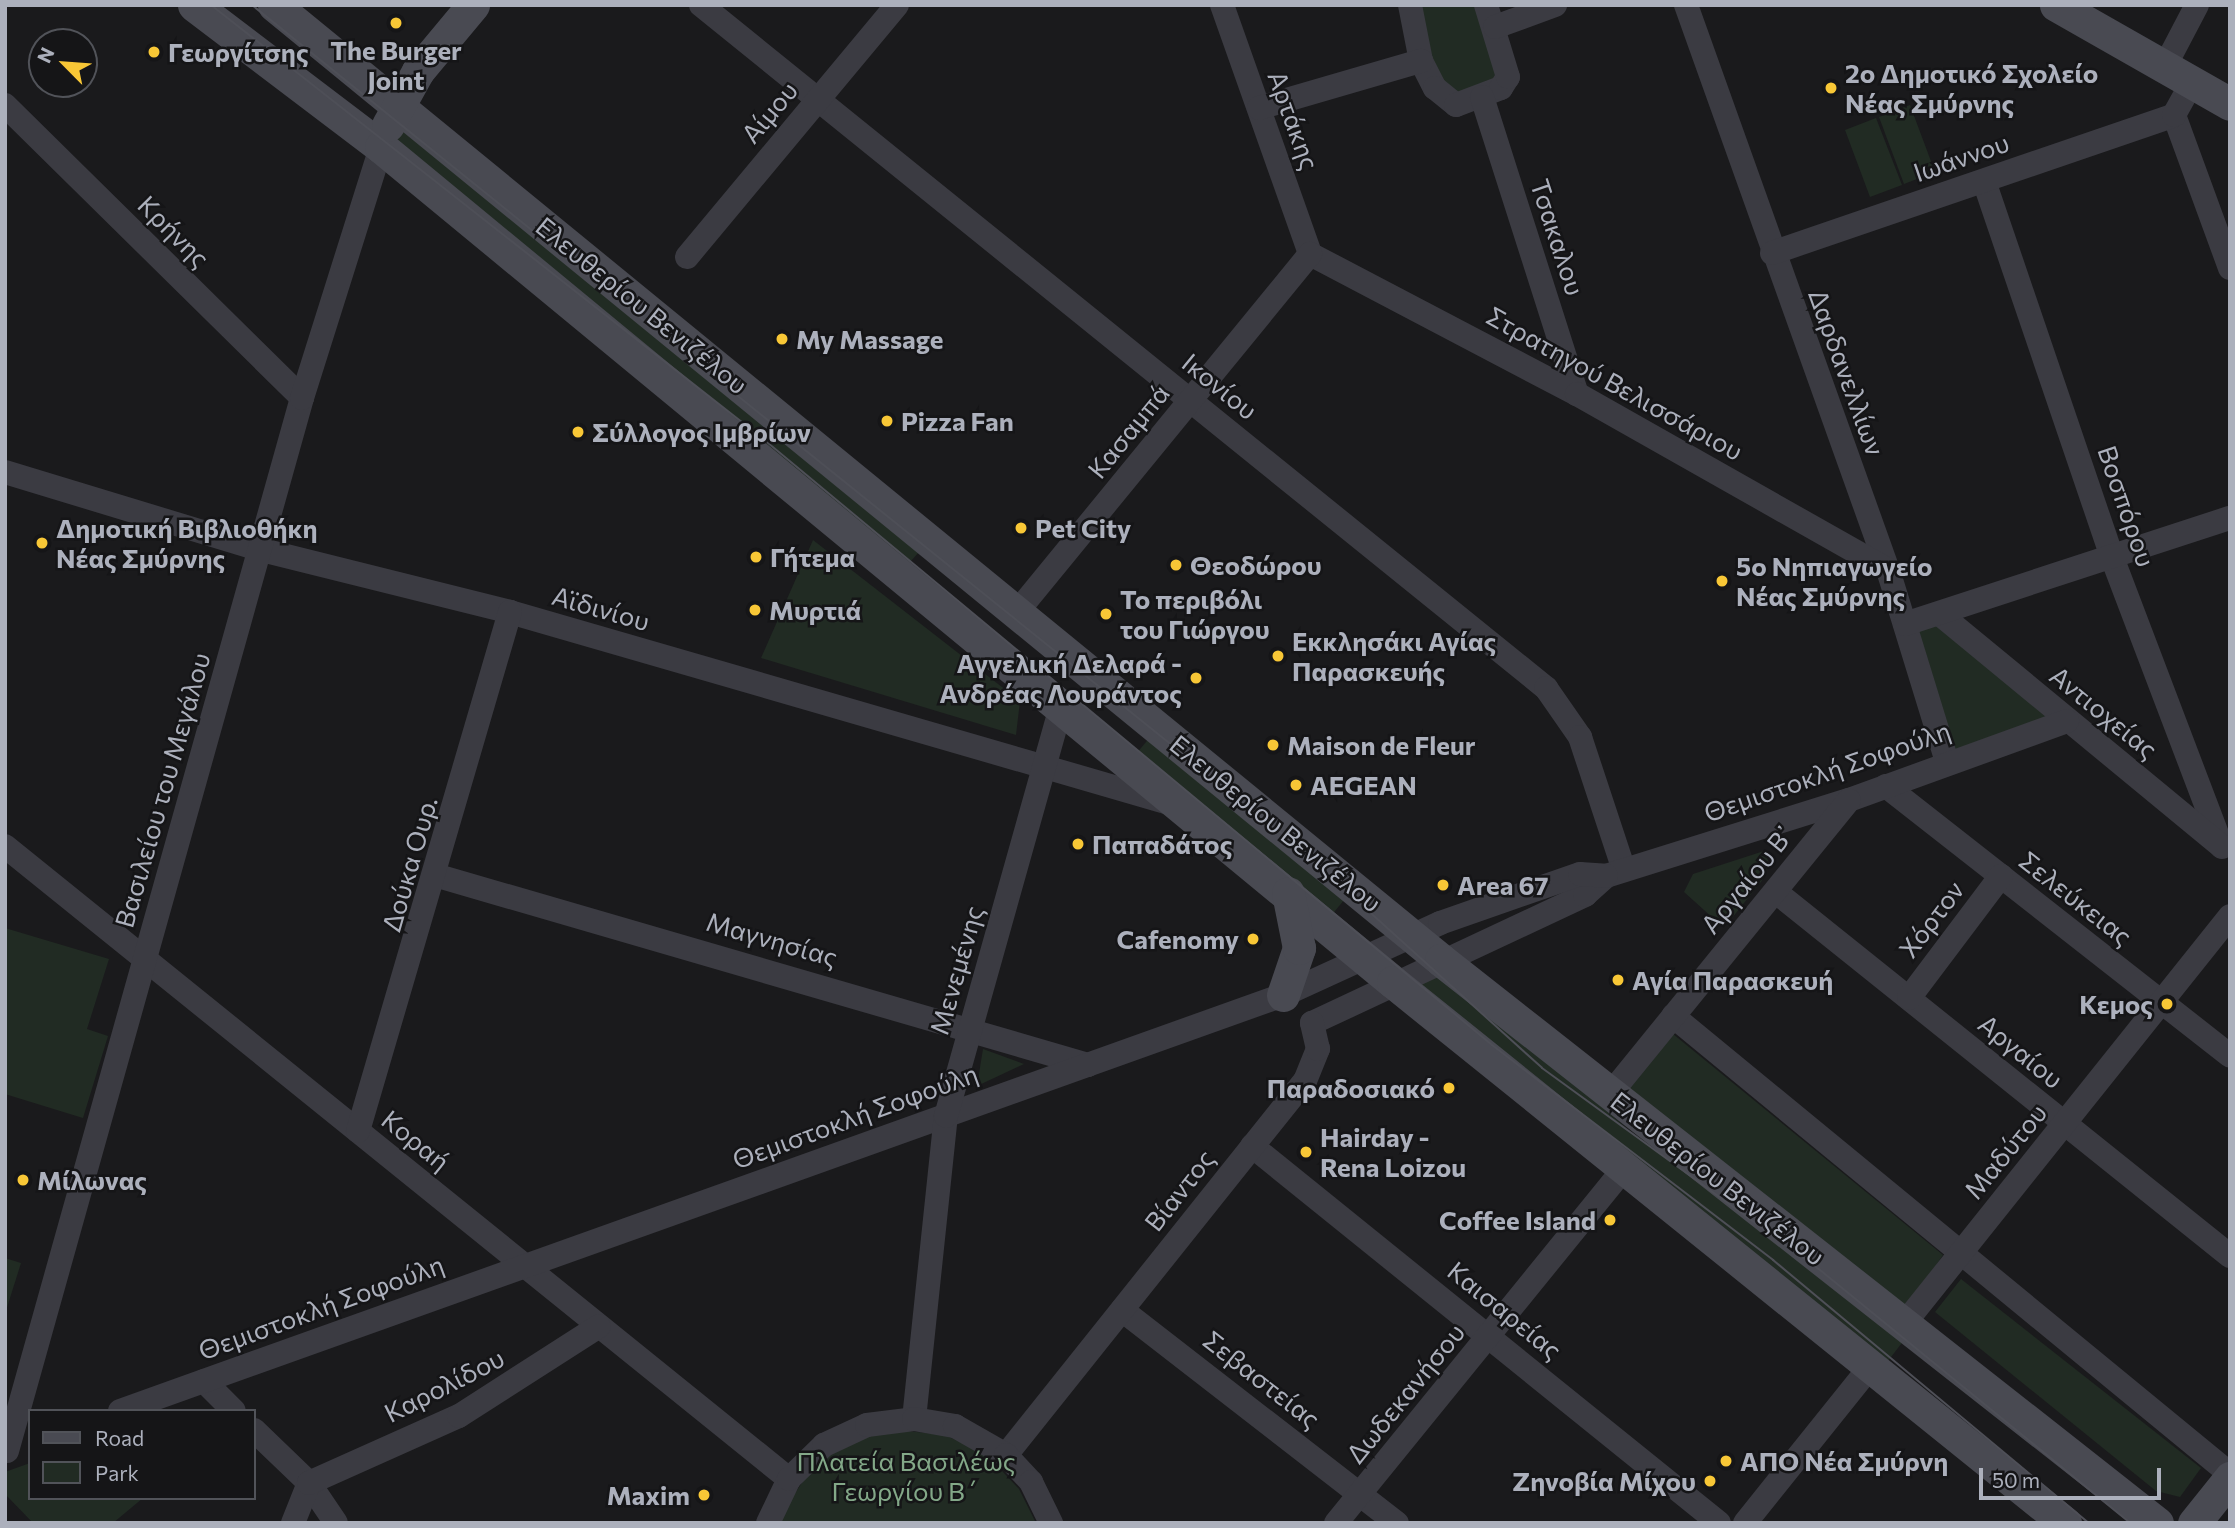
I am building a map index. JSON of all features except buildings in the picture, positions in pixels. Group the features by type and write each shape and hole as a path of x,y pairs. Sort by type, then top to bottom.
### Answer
{"main road":[{"name":"Ελευθερίου Βενιζέλου","path":"194,5 381,147 1393,982 2065,1523"},
{"name":"Ελευθερίου Βενιζέλου","path":"274,5 1413,934 1441,960 2157,1523"},
{"path":"381,147 394,104 473,5"},
{"path":"2056,5 2230,104"},
{"path":"1283,995 1298,948 1288,893"},
{"path":"2194,1523 2230,1476"}],"street":[{"name":"Ικονίου","path":"701,5 1546,688 1580,737 1616,873"},
{"name":"Αίμου","path":"687,257 897,5"},
{"name":"Αρτάκης","path":"1222,5 1310,254"},
{"path":"1410,5 1422,61 1444,100 1456,105 1482,97 1508,77 1491,16 1555,5"},
{"name":"Δαρδανελλίων","path":"1686,5 1772,253 1888,569 1947,762"},
{"path":"2197,5 2178,75 2174,115 2230,268"},
{"path":"1259,108 1422,61"},
{"name":"Τσακαλου","path":"1482,97 1577,394"},
{"name":"Κρήνης","path":"5,105 302,398"},
{"name":"Ιωάννου","path":"1772,253 2174,115"},
{"name":"Βασιλείου του Μεγάλου","path":"14,1449 144,959 262,550 302,398 381,147"},
{"name":"Βοσπόρου","path":"1984,181 2113,560 2226,850"},
{"name":"Στρατηγού Βελισσάριου","path":"1310,254 1577,394 1888,569"},
{"name":"Κασαμπά","path":"1017,612 1310,254"},
{"name":"Αϊδινίου","path":"5,472 262,550 510,612 1180,806"},
{"path":"1905,624 2113,560 2230,518"},
{"name":"Δούκα Ουρ.","path":"358,1131 438,876 510,612"},
{"name":"Αντιοχείας","path":"1941,615 2226,850"},
{"name":"Μενεμένης","path":"914,1419 946,1115 1061,708"},
{"name":"Θεμιστοκλή Σοφούλη","path":"126,1409 1283,995 1365,959 1413,934 1580,874 1616,873 1849,800 1947,762 2067,721"},
{"name":"Σελεύκειας","path":"1886,786 2230,1056"},
{"name":"Αργαίου Β᾽","path":"1611,1093 1849,800"},
{"name":"Κοραή","path":"5,846 523,1267 789,1479"},
{"name":"Θεμιστοκλή Σοφούλη","path":"1393,982 1585,895 1616,873"},
{"name":"Μαγνησίας","path":"438,876 971,1026 1088,1065"},
{"name":"Χόρτον","path":"1909,999 2001,876"},
{"name":"Αργαίου","path":"1776,892 2064,1124 2228,1250"},
{"name":"Μαδύτου","path":"1905,1324 2230,916"},
{"path":"1283,995 1312,1023 1393,982"},
{"path":"1672,1016 1963,1251 2230,1476"},
{"name":"Βίαντος","path":"1006,1455 1314,1066 1312,1023"},
{"name":"Καισαρείας","path":"1252,1146 1719,1523"},
{"name":"Δωδεκανήσου","path":"1336,1523 1624,1168"},
{"name":"Σεβαστείας","path":"1122,1310 1397,1523"},
{"name":"Καρολίδου","path":"309,1483 459,1416 599,1326"},
{"path":"1745,1523 1871,1366"},
{"path":"204,1381 232,1409"},
{"path":"768,1523 789,1479 845,1433 914,1419 954,1426 1006,1455 1031,1482 1051,1523"},
{"path":"256,1432 309,1483 337,1523"},
{"path":"293,1523 309,1483"}],"green space":[{"path":"1410,5 1486,5 1508,77 1444,100"},
{"path":"1910,105 1935,172 1904,184 1879,117"},
{"path":"396,111 927,543 903,570 387,147"},
{"path":"1876,118 1902,185 1870,197 1845,130"},
{"path":"813,540 1020,701 1016,735 761,658"},
{"path":"1941,615 2067,721 1947,762 1905,624"},
{"path":"1156,730 1353,889 1326,922 1131,760"},
{"path":"1764,851 1769,863 1764,878 1732,918 1714,919 1684,892 1693,874"},
{"path":"5,928 109,959 87,1029 108,1036 83,1118 5,1094"},
{"path":"1441,970 1637,1137 1908,1335 1881,1370 1409,990"},
{"path":"1673,1034 1943,1255 1905,1312 1621,1094"},
{"path":"983,1049 1024,1064 977,1086"},
{"path":"5,1258 21,1263 5,1314"},
{"path":"1961,1279 2201,1468 2180,1497 2156,1491 1935,1312"},
{"name":"Πλατεία Βασιλέως Γεωργίου Β΄","path":"898,1430 945,1435 987,1455 1019,1489 1036,1523 776,1523 812,1467 851,1441"},
{"path":"28,1464 28,1500 141,1500 113,1523 33,1523 5,1494 5,1472"}],"tram line":[{"path":"211,5 762,438 1492,1045 1773,1260 2089,1523"},
{"path":"252,5 1291,841 1542,1068 1820,1270 2130,1523"}],"place":[{"name":"The Burger Joint","path":"396,23"},
{"name":"Γεωργίτσης","path":"154,52"},
{"name":"2ο Δημοτικό Σχολείο Νέας Σμύρνης","path":"1831,88"},
{"name":"My Massage","path":"782,339"},
{"name":"Pizza Fan","path":"887,421"},
{"name":"Σύλλογος Ιμβρίων","path":"578,432"},
{"name":"Pet City","path":"1021,528"},
{"name":"Δημοτική Βιβλιοθήκη Νέας Σμύρνης","path":"42,543"},
{"name":"Γήτεμα","path":"756,557"},
{"name":"Θεοδώρου","path":"1176,565"},
{"name":"5ο Νηπιαγωγείο Νέας Σμύρνης","path":"1722,581"},
{"name":"Μυρτιά","path":"755,610"},
{"name":"Το περιβόλι του Γιώργου","path":"1106,614"},
{"name":"Εκκλησάκι Αγίας Παρασκευής","path":"1278,656"},
{"name":"Αγγελική Δελαρά - Ανδρέας Λουράντος","path":"1196,678"},
{"name":"Maison de Fleur","path":"1273,745"},
{"name":"AEGEAN","path":"1296,785"},
{"name":"Παπαδάτος","path":"1078,844"},
{"name":"Area 67","path":"1443,885"},
{"name":"Cafenomy","path":"1253,939"},
{"name":"Αγία Παρασκευή","path":"1618,980"},
{"name":"Κεμος","path":"2167,1004"},
{"name":"Παραδοσιακό","path":"1449,1088"},
{"name":"Hairday - Rena Loizou","path":"1306,1152"},
{"name":"Μίλωνας","path":"23,1180"},
{"name":"Coffee Island","path":"1610,1220"},
{"name":"ΑΠΟ Νέα Σμύρνη","path":"1726,1461"},
{"name":"Ζηνοβία Μίχου","path":"1710,1481"},
{"name":"Maxim","path":"704,1495"}]}
